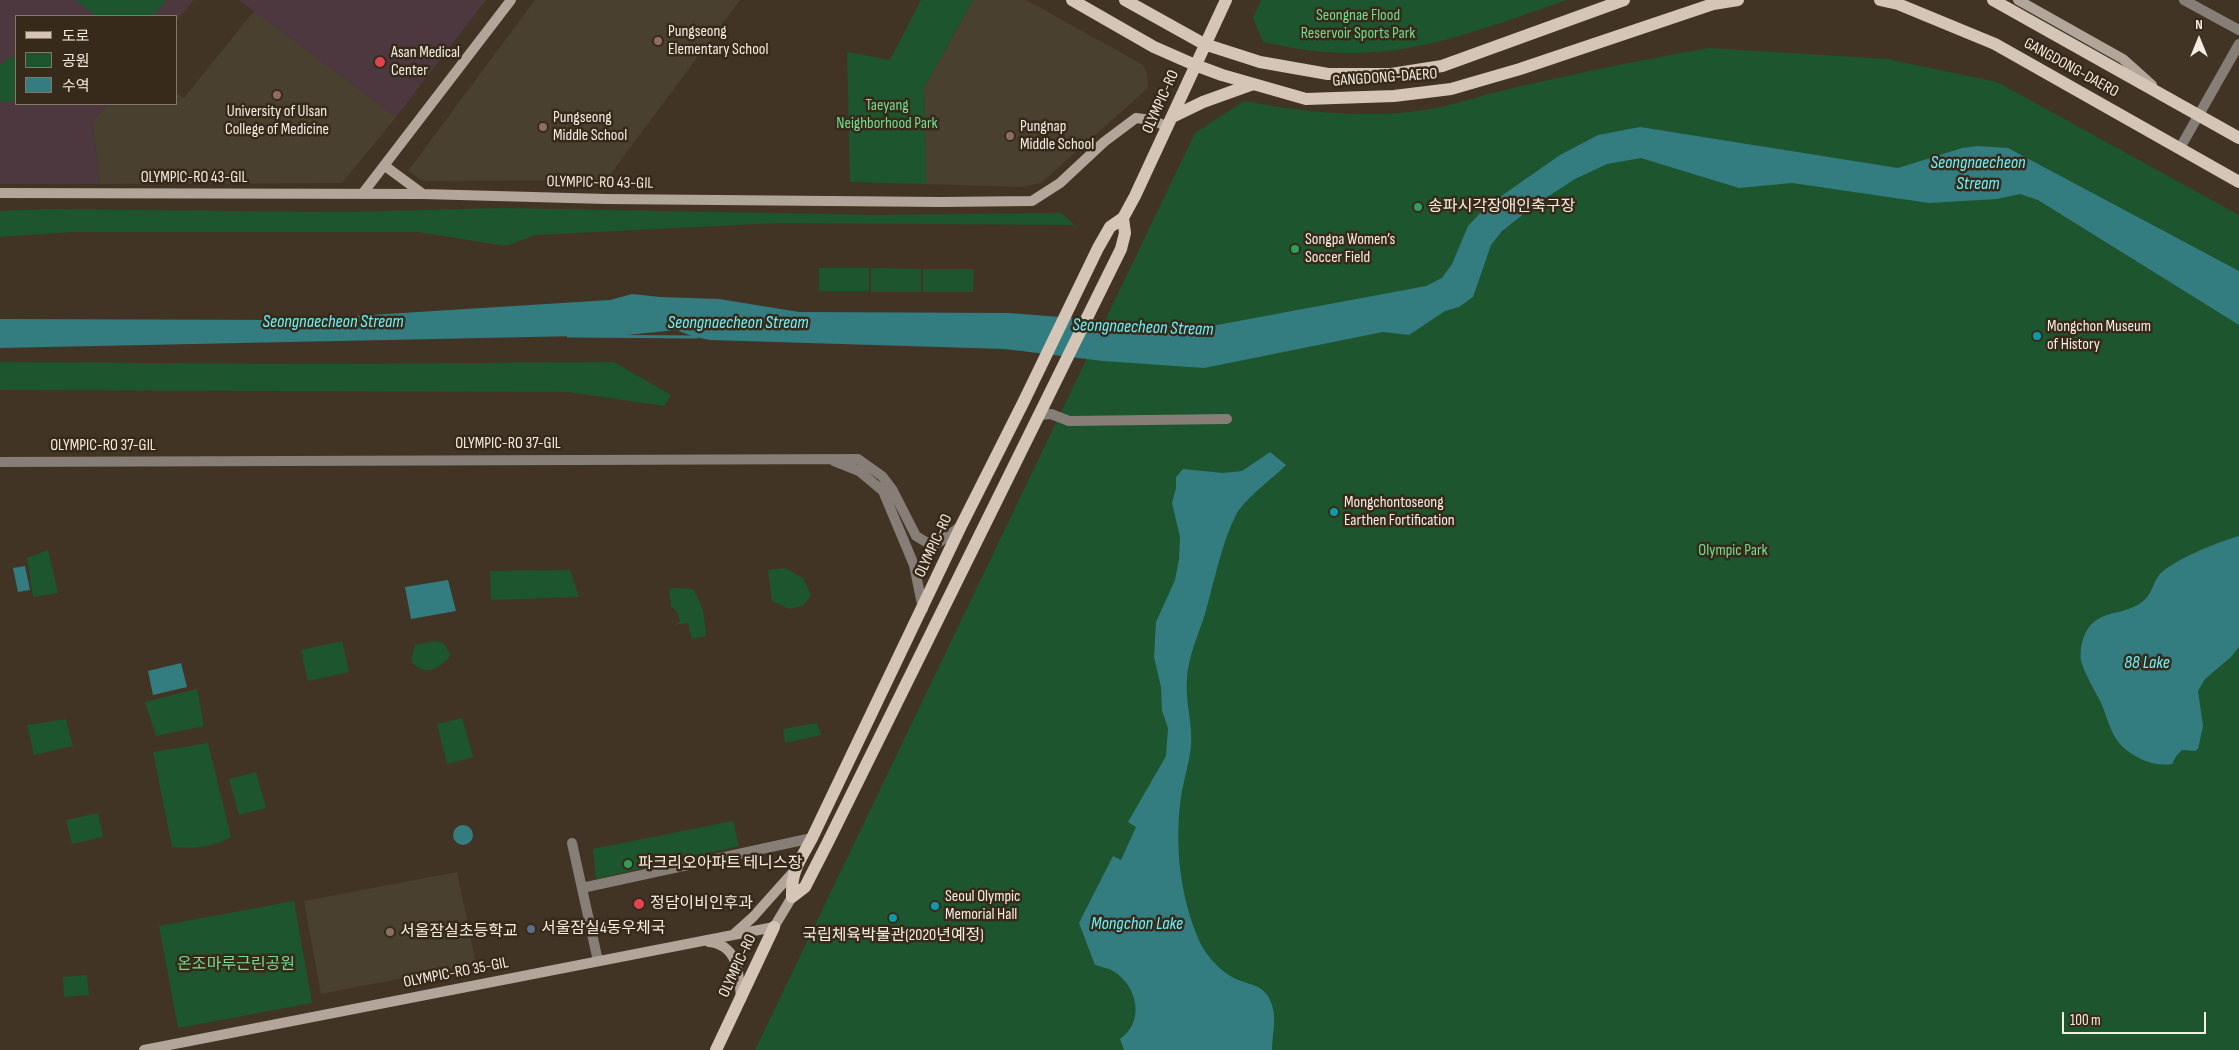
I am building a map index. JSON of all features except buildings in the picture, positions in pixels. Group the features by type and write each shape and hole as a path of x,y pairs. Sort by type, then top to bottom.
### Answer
{"main road":[{"name":"GANGDONG-DAERO","path":"1072,0 1154,47 1195,65 1222,76 1306,99 1394,96 1450,89 1520,69 1712,4 1738,0"},
{"name":"GANGDONG-DAERO","path":"1125,0 1204,44 1260,62 1328,74 1390,74 1442,66 1624,0"},
{"name":"OLYMPIC-RO","path":"792,897 791,881 794,871 812,838 923,609 960,526 1023,403 1098,248 1110,227 1123,218 1226,0"},
{"name":"GANGDONG-DAERO","path":"1882,0 1898,4 1995,44 2239,182"},
{"name":"GANGDONG-DAERO","path":"1993,0 2235,135"},
{"path":"1170,122 1203,102 1253,84"},
{"name":"OLYMPIC-RO","path":"792,897 805,887 827,844 1121,249 1125,234 1123,218"},
{"name":"OLYMPIC-RO","path":"716,1050 774,927"}],"street":[{"path":"363,193 511,0"},
{"path":"2018,0 2123,59 2166,98"},
{"path":"2184,0 2239,30"},
{"path":"2180,148 2239,44"},
{"name":"OLYMPIC-RO 43-GIL","path":"0,193 363,193 616,199 1032,201 1060,183 1104,142 1136,118 1170,122"},
{"path":"385,166 423,194"},
{"path":"1041,412 1069,421 1227,419"},
{"path":"828,459 858,460 882,476 892,489 916,536 926,542 938,543 960,526"},
{"name":"OLYMPIC-RO 37-GIL","path":"0,462 828,459 859,472 882,491 914,565 923,609"},
{"path":"582,888 812,838"},
{"path":"572,842 598,961"},
{"path":"733,934 754,917 794,871"},
{"name":"OLYMPIC-RO","path":"774,927 792,897"},
{"name":"OLYMPIC-RO 35-GIL","path":"144,1050 774,927"},
{"path":"698,941 720,944 732,956 738,968 740,999"}],"shaded area":[{"path":"0,0 194,0 178,19 178,15 15,15 15,105 106,105 93,121 99,184 0,184"},
{"name":"Asan Medical Center","path":"239,0 486,0 396,117"},
{"name":"Pungseong Middle School","path":"535,0 740,0 606,180 423,181 408,171"},
{"name":"Pungnap Middle School","path":"973,0 1026,0 1143,65 1147,73 1148,88 1041,183 1022,187 926,184 924,88"},
{"name":"University of Ulsan College of Medicine","path":"254,11 396,117 342,183 99,184 93,121 106,105 178,105 178,94 184,98"},
{"name":"서울잠실초등학교","path":"457,872 476,964 321,994 304,901"}],"green space":[{"path":"75,0 166,0 154,15 95,15"},
{"name":"Taeyang Neighborhood Park","path":"921,0 973,0 924,88 926,184 850,182 847,52 890,60"},
{"name":"Seongnae Flood Reservoir Sports Park","path":"1261,0 1567,0 1449,39 1389,51 1358,53 1311,51 1263,42 1253,18"},
{"name":"Olympic Park","path":"1709,48 1887,59 1997,82 2239,215 2239,1050 755,1050 1195,133 1244,101 1334,113 1402,113 1435,108 1556,78"},
{"path":"12,56 15,58 15,102 0,102 0,65"},
{"path":"502,208 875,215 1061,213 1075,225 779,223 535,235 506,246 417,232 72,232 0,237 0,211 48,209 340,212"},
{"path":"819,268 869,268 869,291 819,291"},
{"path":"871,268 921,269 921,292 871,292"},
{"path":"923,269 974,269 973,292 923,292"},
{"path":"0,362 318,364 614,362 671,395 664,406 568,392 0,390"},
{"path":"48,550 58,593 33,597 27,558"},
{"path":"785,568 803,578 811,595 804,605 790,609 772,601 768,570"},
{"path":"570,570 579,597 491,600 490,571"},
{"path":"669,589 693,589 703,612 706,636 692,639 688,623 673,625 680,622 678,613 671,606"},
{"path":"342,641 349,672 308,681 301,650"},
{"path":"434,641 443,643 451,655 437,668 432,670 421,669 411,661 415,645"},
{"path":"197,689 204,726 156,736 145,702"},
{"path":"462,718 473,757 447,764 437,724"},
{"path":"66,719 73,746 34,755 27,725"},
{"path":"817,723 821,735 785,743 783,729"},
{"path":"208,743 231,837 202,847 172,847 153,752"},
{"path":"256,772 266,808 239,815 229,779"},
{"path":"98,813 103,837 72,844 66,820"},
{"name":"파크리오아파트 테니스장","path":"733,821 739,846 596,879 593,849"},
{"name":"온조마루근린공원","path":"294,901 312,1003 178,1028 159,926"},
{"path":"87,975 89,995 64,997 63,977"}],"water":[{"name":"Seongnaecheon Stream","path":"1640,127 1898,168 1962,148 1977,146 2008,148 2239,271 2239,325 2038,200 2020,194 1997,199 1929,203 1792,183 1739,188 1641,158 1607,164 1575,179 1535,205 1502,231 1491,245 1473,297 1459,307 1445,311 1409,335 1383,332 1204,368 1103,361 1005,349 710,340 676,330 627,335 0,348 0,319 290,320 610,300 632,294 719,299 799,312 1009,313 1201,328 1426,286 1442,278 1452,264 1468,226 1487,206 1560,155 1598,135"},
{"name":"Mongchon Lake","path":"1270,452 1286,465 1253,494 1237,513 1223,549 1189,663 1187,688 1191,747 1182,791 1178,845 1182,881 1190,916 1199,940 1206,953 1222,970 1234,978 1256,986 1269,998 1274,1016 1272,1050 1124,1050 1120,1039 1128,1032 1133,1023 1135,1004 1133,995 1122,978 1111,970 1095,965 1079,923 1113,856 1121,860 1136,827 1128,822 1166,756 1168,728 1162,711 1161,687 1154,657 1156,622 1175,580 1179,559 1180,537 1172,503 1176,488 1176,477 1183,469 1223,473 1242,471"},
{"name":"88 Lake","path":"2239,536 2239,647 2231,657 2205,679 2198,691 2203,726 2198,749 2195,751 2182,750 2172,764 2151,763 2125,749 2114,735 2081,661 2083,639 2088,629 2101,617 2134,607 2146,599 2157,577 2167,568 2197,552"},
{"path":"25,566 30,590 18,592 13,568"},
{"path":"448,580 456,611 411,619 405,587"},
{"path":"181,663 187,687 153,695 148,671"},
{"path":"459,825 467,825 473,831 473,839 467,845 459,845 453,839 453,831"}],"waterway":[{"name":"Seongnaecheon Stream","path":"568,336 697,337"}],"place":[{"name":"Pungseong Elementary School","path":"658,41"},
{"name":"Asan Medical Center","path":"380,62"},
{"name":"University of Ulsan College of Medicine","path":"277,95"},
{"name":"Pungseong Middle School","path":"543,127"},
{"name":"Pungnap Middle School","path":"1010,136"},
{"name":"송파시각장애인축구장","path":"1418,207"},
{"name":"Songpa Women’s Soccer Field","path":"1295,249"},
{"name":"Mongchon Museum of History","path":"2037,336"},
{"name":"Mongchontoseong Earthen Fortification","path":"1334,512"},
{"name":"파크리오아파트 테니스장","path":"628,864"},
{"name":"정담이비인후과","path":"639,904"},
{"name":"Seoul Olympic Memorial Hall","path":"935,906"},
{"name":"국립체육박물관(2020년예정)","path":"893,918"},
{"name":"서울잠실4동우체국","path":"531,929"},
{"name":"서울잠실초등학교","path":"390,932"}]}
